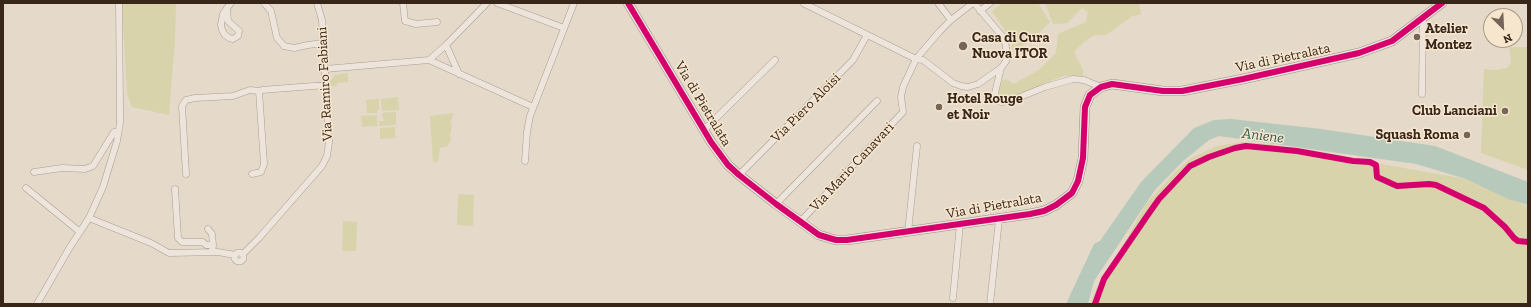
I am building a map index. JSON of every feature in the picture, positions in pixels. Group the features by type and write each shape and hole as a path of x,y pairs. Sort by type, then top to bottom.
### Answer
{"street":[{"path":"37,304 89,218 103,187 118,133 120,110 120,3"},
{"path":"264,3 272,11 277,38 284,46 294,48 308,44 323,43"},
{"name":"Via Ramiro Fabiani","path":"89,218 151,243 169,252 212,252 235,255 236,261 240,262 244,258 243,254 259,238 322,166 326,159 329,142 326,85 322,20 317,3"},
{"path":"403,3 405,21 416,24 437,22"},
{"path":"429,60 446,45 487,3"},
{"path":"497,3 564,28"},
{"path":"525,161 528,128 534,106 574,3"},
{"name":"Via di Pietralata","path":"628,3 720,155 738,175 800,222 819,235 838,240 908,232 1044,211 1059,203 1074,189 1078,182 1082,169 1085,107 1090,95 1101,87 1112,84 1172,92 1238,80 1359,53 1393,40 1442,3"},
{"path":"802,3 925,62 953,83 965,87 975,86 1001,68"},
{"path":"938,3 951,20"},
{"path":"916,59 951,20 973,3 1005,42 1007,55 1001,68 995,93 997,99 1001,102 1010,101 1045,87 1073,79 1084,80 1101,87"},
{"path":"980,11 990,3"},
{"path":"229,5 228,21 239,31 238,36 233,39 227,38 222,30 222,19 229,5"},
{"path":"1422,94 1423,17"},
{"name":"Via Piero Aloisi","path":"738,175 853,60 867,35"},
{"path":"446,45 459,74"},
{"name":"Via Mario Canavari","path":"800,222 903,112 903,87 916,59"},
{"path":"325,69 429,60 534,106"},
{"path":"704,130 775,60"},
{"path":"186,174 182,106 186,100 195,98 233,96 250,90 259,91 326,85"},
{"path":"252,174 261,172 264,164 259,91"},
{"path":"776,204 877,101"},
{"path":"34,172 62,168 85,169 93,166 114,132 118,133"},
{"path":"908,232 917,146"},
{"path":"26,188 80,232"},
{"path":"175,189 178,238 182,242 203,242 206,245 213,245"},
{"path":"990,304 998,219"},
{"path":"954,298 960,224"},
{"path":"208,229 212,234 212,252"}],"shaded area":[{"path":"122,3 176,3 175,40 169,115 132,107 127,94"},
{"path":"1002,3 1038,3 1050,22 1035,37 1013,52 1008,35 992,11"},
{"path":"1045,3 1139,3 1141,14 1133,16 1106,35 1094,35 1074,52 1083,70 1083,76 1063,76 1012,97 1005,98 999,96 1002,81 1006,79 1014,84 1040,69 1056,53 1058,34 1086,22 1088,12 1082,8 1067,23 1053,24"},
{"name":"Club Lanciani","path":"1528,47 1528,170 1481,153 1484,69 1495,70 1507,68 1511,63 1509,48"},
{"path":"348,73 348,82 337,83 337,86 330,86 330,81 335,75"},
{"path":"398,97 399,110 382,111 381,99"},
{"path":"379,99 379,110 377,110 377,113 367,113 366,100"},
{"path":"396,112 396,125 379,126 379,121 384,121 382,113"},
{"path":"454,113 450,122 452,124 450,135 451,140 448,146 440,148 438,162 433,162 430,116"},
{"path":"377,115 377,126 362,127 361,116"},
{"path":"395,127 396,138 380,139 380,128"},
{"path":"1242,142 1269,144 1466,179 1474,181 1528,207 1528,304 1091,304 1094,293 1107,274 1146,204 1175,172 1191,158 1217,146"},
{"path":"458,194 474,195 473,226 457,225"},
{"path":"343,221 357,222 356,251 342,251"}],"water":[{"name":"Aniene","path":"1231,119 1321,129 1435,146 1528,182 1528,205 1508,199 1466,179 1416,164 1219,136 1209,140 1182,162 1155,190 1094,281 1088,304 1066,304 1094,244 1100,241 1141,182 1194,128 1214,120"}],"cycle path":[{"path":"628,3 711,142 728,165 776,204 819,235 836,240 847,240 1044,211 1056,205 1072,193 1078,181 1083,158 1085,107 1090,95 1101,87 1112,84 1163,91 1182,91 1359,53 1392,41 1442,3"},
{"path":"1095,304 1104,279 1147,216 1159,199 1190,166 1209,157 1235,148 1246,146 1297,151 1353,161 1370,162 1376,165 1377,177 1397,186 1436,185 1484,208 1505,227 1514,238 1518,241 1528,242"}],"place":[{"name":"Atelier Montez","path":"1417,37"},
{"name":"Casa di Cura Nuova ITOR","path":"963,46"},
{"name":"Hotel Rouge et Noir","path":"939,107"},
{"name":"Club Lanciani","path":"1505,111"},
{"name":"Squash Roma","path":"1467,135"}]}
